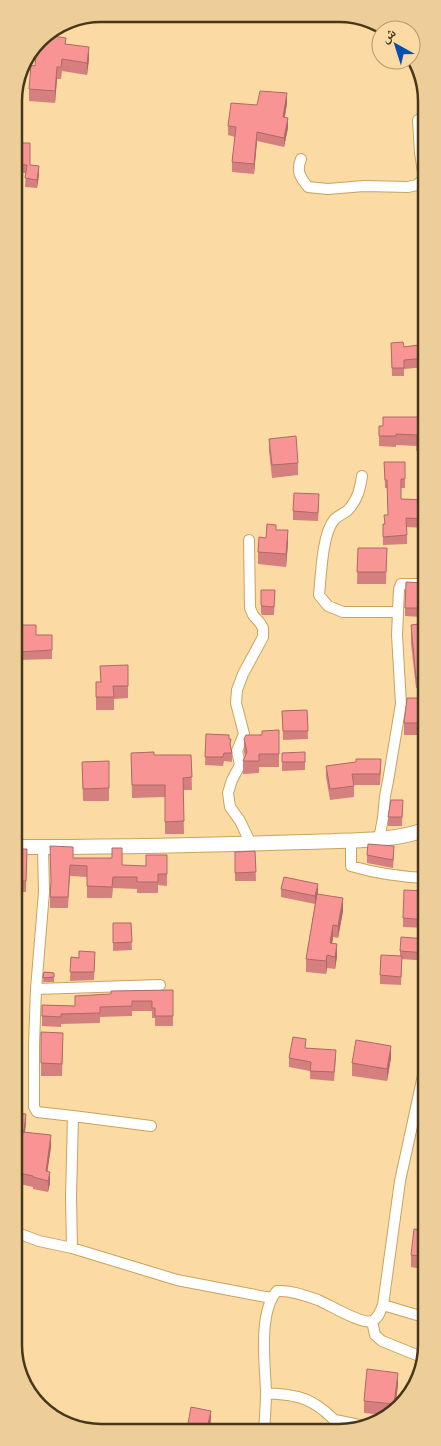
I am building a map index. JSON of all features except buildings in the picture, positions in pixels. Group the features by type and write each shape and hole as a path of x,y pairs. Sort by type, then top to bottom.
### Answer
{"street":[{"path":"301,159 298,165 300,176 308,187 328,189 364,186 408,187 418,185"},
{"path":"362,476 360,492 355,501 346,512 334,520 325,540 319,595 328,606 343,612 397,612"},
{"path":"249,540 250,608 263,628 263,637 242,674 236,690 236,703 244,734 237,751 240,765 228,793 230,807 240,821 251,844"},
{"path":"379,838 401,704 397,635 399,589 402,584 418,584"},
{"path":"23,847 251,844 351,840 418,833"},
{"path":"351,840 351,866 374,873 418,878"},
{"path":"43,847 44,892 36,989 34,1107 37,1112 151,1126"},
{"path":"36,989 160,985"},
{"path":"264,1424 266,1394 264,1330 271,1298 276,1291 287,1290 317,1300 363,1322 372,1321 378,1317 383,1305 400,1181 418,1098"},
{"path":"72,1248 73,1116"},
{"path":"23,1235 177,1280 271,1298"},
{"path":"383,1305 418,1315"},
{"path":"372,1321 375,1335 382,1341 417,1355"},
{"path":"266,1394 295,1396 320,1406 338,1424"},
{"path":"335,1420 349,1423"}]}
